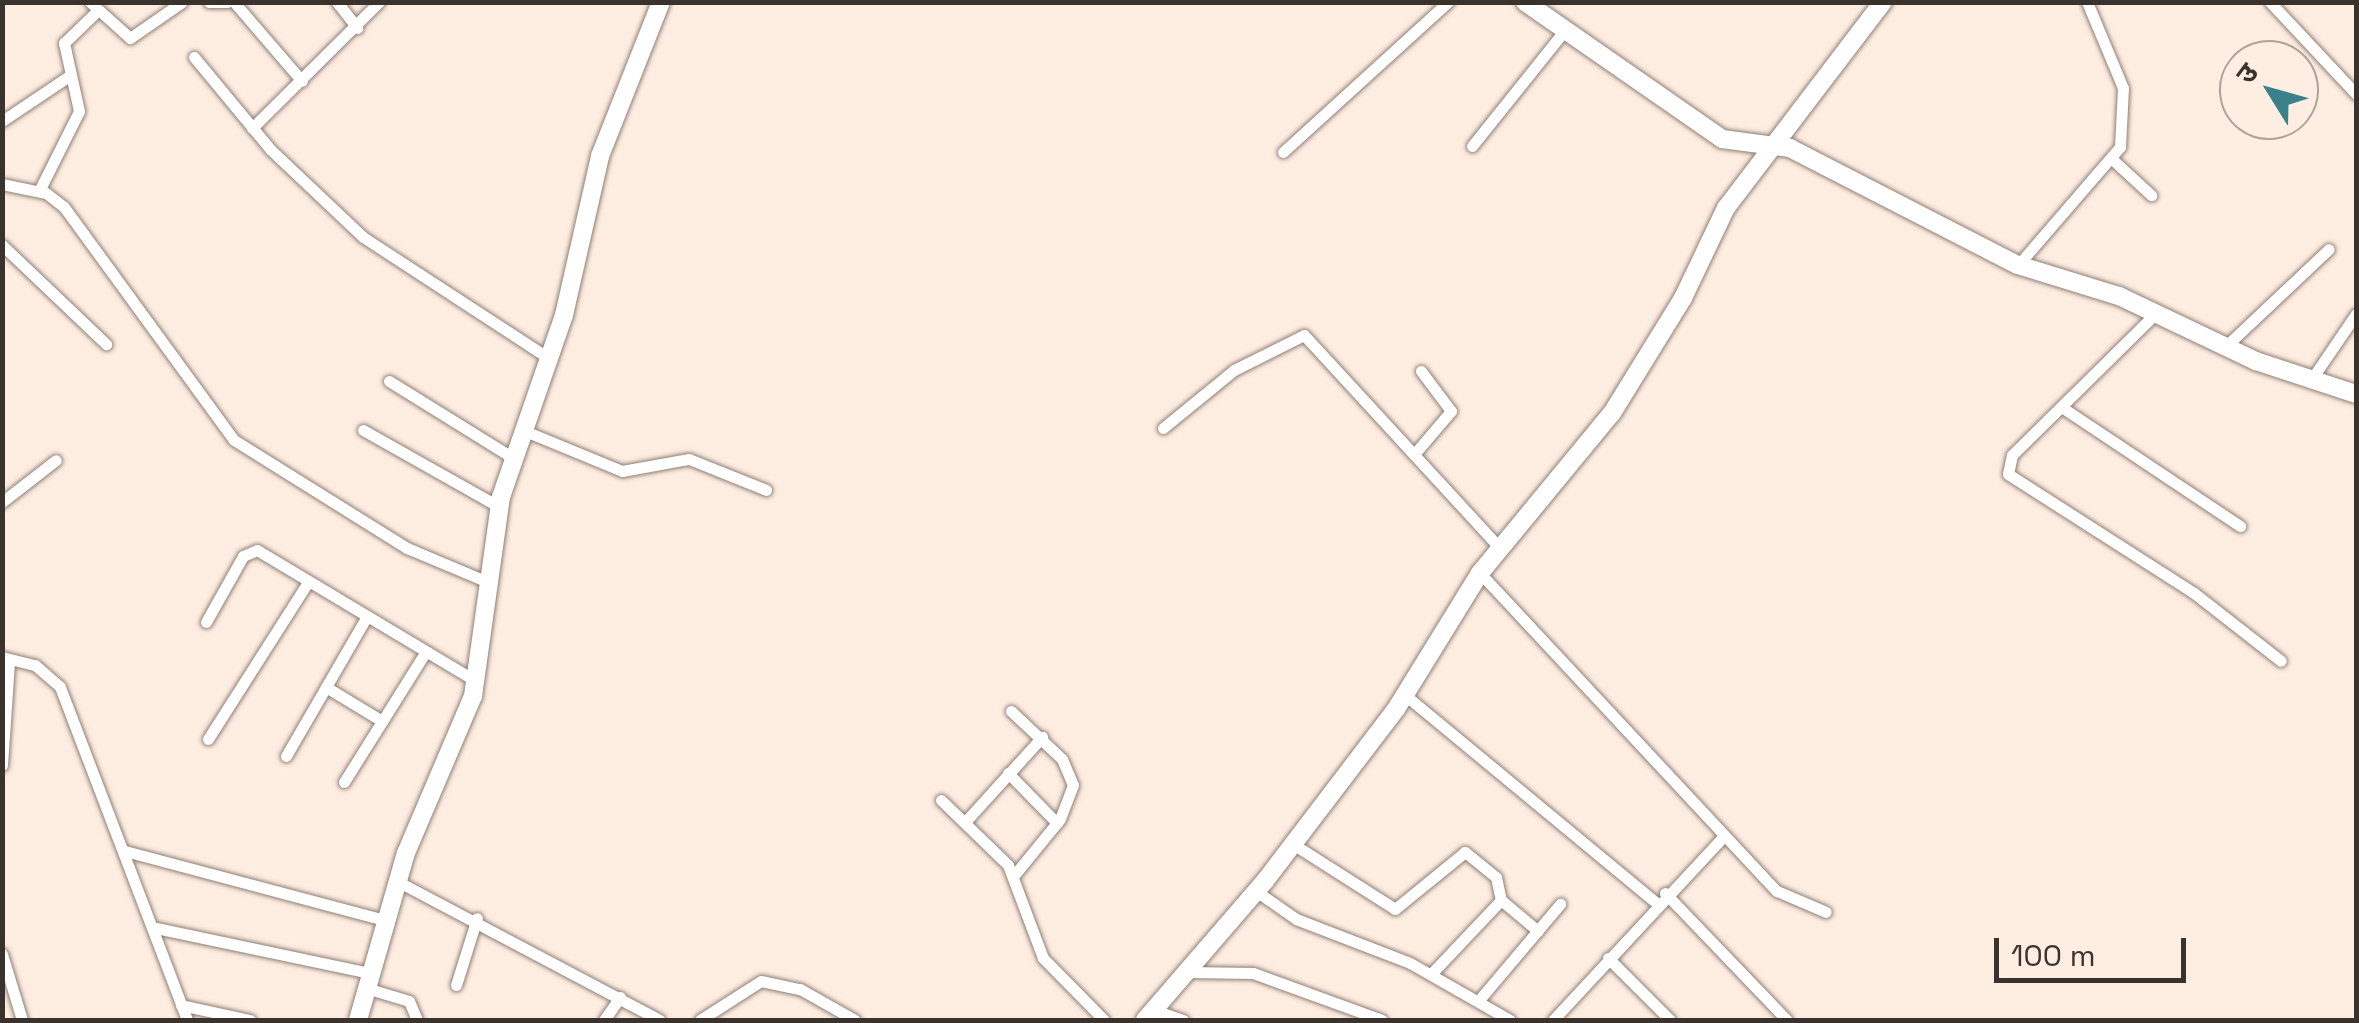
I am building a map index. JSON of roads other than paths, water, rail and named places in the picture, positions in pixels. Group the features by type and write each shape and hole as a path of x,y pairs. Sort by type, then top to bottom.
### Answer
{"street":[{"path":"39,191 76,124 64,43 93,7 130,38 182,2"},
{"path":"208,2 230,2 302,81"},
{"path":"337,2 357,28"},
{"path":"252,128 379,2"},
{"path":"358,1020 396,881 476,681 498,506 550,359 600,156 662,2"},
{"path":"1283,152 1448,2"},
{"path":"1525,2 1722,140 1776,144 2018,264 2157,311 2226,346 2356,394"},
{"path":"1150,1015 1293,844 1406,694 1480,573 1612,413 1683,298 1726,208 1883,2"},
{"path":"2018,264 2113,160 2123,88 2087,2"},
{"path":"2270,2 2356,94"},
{"path":"1472,146 1564,31"},
{"path":"194,57 252,128 363,237 550,359"},
{"path":"2,121 69,76"},
{"path":"2113,160 2151,194"},
{"path":"2,184 39,191 90,238 192,393 234,440 407,548 488,582"},
{"path":"2,245 106,344"},
{"path":"2226,346 2330,250"},
{"path":"2157,311 2012,456 2008,474 2194,593 2281,661"},
{"path":"2311,380 2356,314"},
{"path":"1163,428 1234,370 1296,334 1315,342 1500,548"},
{"path":"1416,452 1451,411 1421,371"},
{"path":"389,381 515,459"},
{"path":"2064,408 2240,526"},
{"path":"363,430 498,506"},
{"path":"525,432 622,472 688,459 766,490"},
{"path":"2,502 56,460"},
{"path":"206,622 250,550 476,681"},
{"path":"1480,573 1723,837 1777,890 1826,912"},
{"path":"208,739 308,582"},
{"path":"286,756 366,618"},
{"path":"344,782 425,653"},
{"path":"2,765 6,659 35,665 60,687 156,928 186,1020"},
{"path":"326,687 382,721"},
{"path":"1406,694 1660,898 1787,1020"},
{"path":"1012,711 1042,737 1073,785 1057,823 1014,874"},
{"path":"965,822 1042,737"},
{"path":"1008,773 1057,823"},
{"path":"941,800 1014,874 1043,958 1104,1020"},
{"path":"1553,1020 1660,898 1723,837"},
{"path":"1293,844 1395,909 1464,852 1502,883 1501,900 1431,974"},
{"path":"125,852 385,920"},
{"path":"396,881 477,918 657,1020"},
{"path":"1256,891 1310,926 1431,974 1510,1020"},
{"path":"1501,900 1538,931"},
{"path":"1479,1000 1560,904"},
{"path":"456,985 477,918"},
{"path":"156,928 368,980 408,1001 417,1020"},
{"path":"2,954 8,994 22,1020"},
{"path":"1608,958 1670,1020"},
{"path":"1187,972 1253,973 1382,1020"},
{"path":"700,1020 761,981 800,989 855,1020"},
{"path":"604,1020 620,997"},
{"path":"180,1005 250,1020"},
{"path":"1150,1015 1183,1020"}]}
